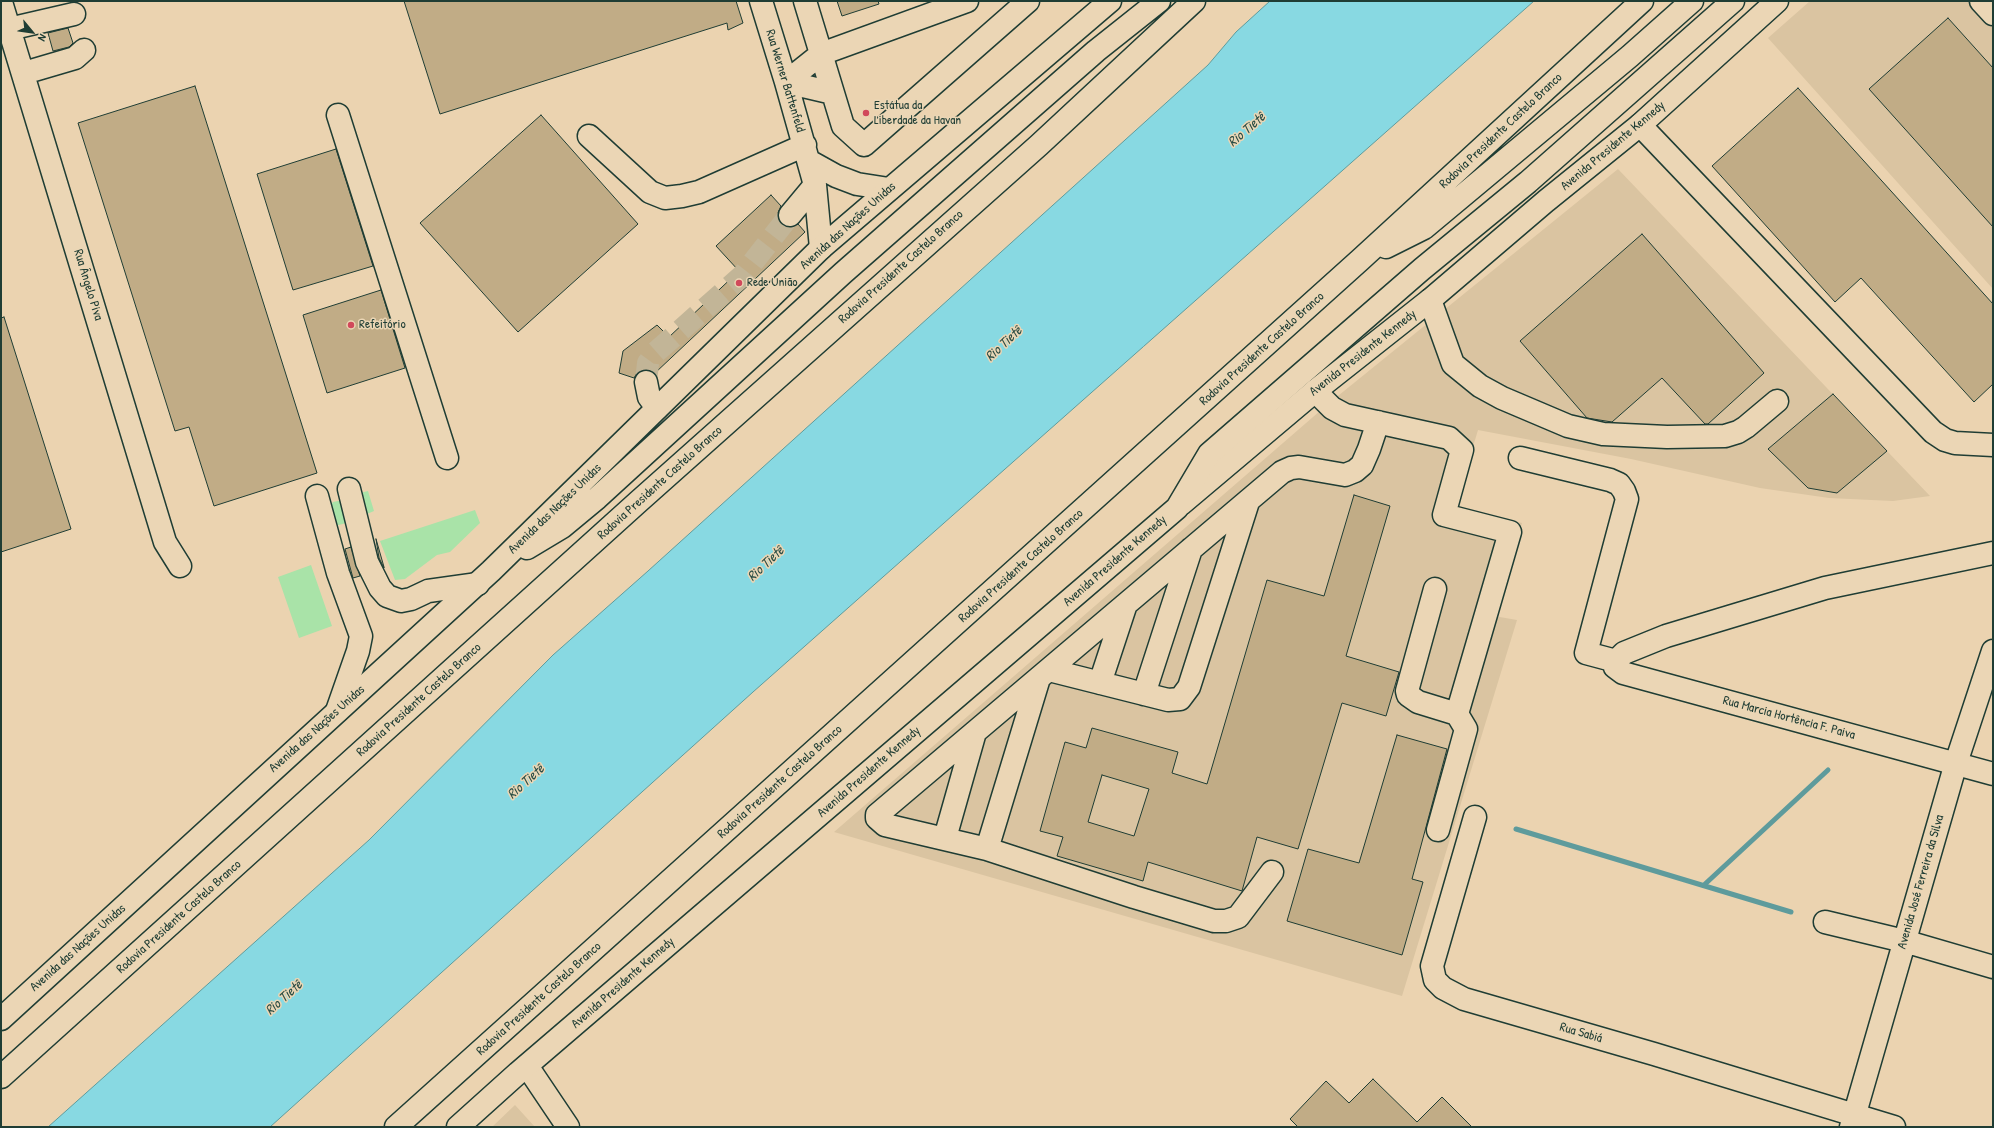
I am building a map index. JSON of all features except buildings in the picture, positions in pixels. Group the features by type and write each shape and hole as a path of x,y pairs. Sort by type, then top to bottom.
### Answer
{"main road":[{"name":"Rua Werner Battenfeld","path":"761,1 807,153 815,185 821,248"},
{"path":"805,1 843,126 864,146 1028,1"},
{"path":"786,82 821,54 967,1"},
{"name":"Avenida das Nações Unidas","path":"1,1019 484,577 821,248 1110,1"},
{"path":"349,489 368,562 383,592 387,596 401,601 411,599 428,591 484,577 562,527 597,498 843,273 1096,51 1160,1"},
{"name":"Rodovia Presidente Castelo Branco","path":"1,1078 638,502 1038,145 1194,1"},
{"name":"Rodovia Presidente Castelo Branco","path":"396,1127 1360,260 1642,1"},
{"path":"1360,260 1424,228 1630,56 1692,1"},
{"path":"1177,508 1209,454 1422,269 1528,182 1733,1"},
{"name":"Avenida Presidente Kennedy","path":"458,1127 1177,508 1315,392 1430,300 1640,125 1777,1"},
{"path":"1981,1 1993,14"},
{"name":"Rua Ângelo Piva","path":"1,2 24,73 166,542 180,566"},
{"path":"9,28 74,14"},
{"path":"24,73 75,58 84,50"},
{"path":"786,82 833,93"},
{"path":"338,115 447,458"},
{"path":"1640,125 1933,432 1945,440 1955,443 1993,445"},
{"path":"589,136 650,192 665,198 699,192 807,153 836,176 857,184 889,189"},
{"path":"790,215 815,185"},
{"path":"1430,300 1453,364 1480,386 1502,398 1568,426 1603,434 1667,437 1725,436 1742,430 1777,401"},
{"path":"646,382 649,397 657,408"},
{"path":"1315,392 1337,412 1444,436 1454,441 1462,450 1444,515 1510,532 1456,714"},
{"path":"1272,872 1238,917 1226,921 1214,921 1134,897 986,849 945,838 885,825 876,818 877,815 1282,472 1291,468 1299,467 1344,475 1356,471 1362,465 1378,422"},
{"name":"Rua Marcia Hortência F. Paiva","path":"1520,458 1610,480 1619,484 1627,499 1586,653 1619,667 1993,774"},
{"path":"317,496 338,572 352,606 360,631 360,642 337,711"},
{"path":"1044,674 1100,683 1168,700 1180,699 1189,687 1248,502"},
{"path":"1144,694 1191,549"},
{"path":"1619,667 1624,653 1666,636 1825,588 1993,553"},
{"path":"1435,589 1407,691 1408,695 1418,702 1456,714 1466,729 1438,830"},
{"path":"352,606 383,592"},
{"path":"1100,683 1125,606"},
{"name":"Avenida José Ferreira da Silva","path":"1853,1121 1956,763 1993,651"},
{"path":"986,849 1044,674"},
{"path":"945,838 975,732"},
{"name":"Rua Sabiá","path":"1475,817 1432,966 1436,980 1443,988 1464,999 1654,1054 1853,1121 1894,1127"},
{"path":"1825,922 1904,941 1993,967"},
{"path":"528,1066 568,1127"}],"shaded area":[{"path":"1810,1 1993,1 1993,289 1768,38"},
{"path":"1618,169 1930,496 1893,501 1829,498 1760,488 1631,459 1478,430 1455,507 1522,523 1494,616 1517,620 1402,996 834,832 1328,404"},
{"path":"515,1105 535,1127 492,1127"}],"green space":[{"path":"368,491 374,511 367,514 360,493"},
{"path":"342,501 350,522 335,526 330,506 333,502"},
{"path":"475,510 480,523 450,552 437,555 405,579 395,580 380,541"},
{"path":"311,565 332,626 299,638 278,577"}],"water":[{"name":"Rio Tietê","path":"1270,1 1534,1 753,692 270,1127 48,1127 369,840 553,655 1208,65 1236,32"}],"waterway":[{"path":"1704,885 1828,770"},
{"path":"1516,829 1791,912"}],"tunnel":[{"path":"646,382 648,363 656,352 743,275 790,215"}],"place":[{"name":"Estátua da Liberdade da Havan","path":"866,113"},
{"name":"Rede União","path":"739,283"},
{"name":"Refeitório","path":"351,325"}]}
